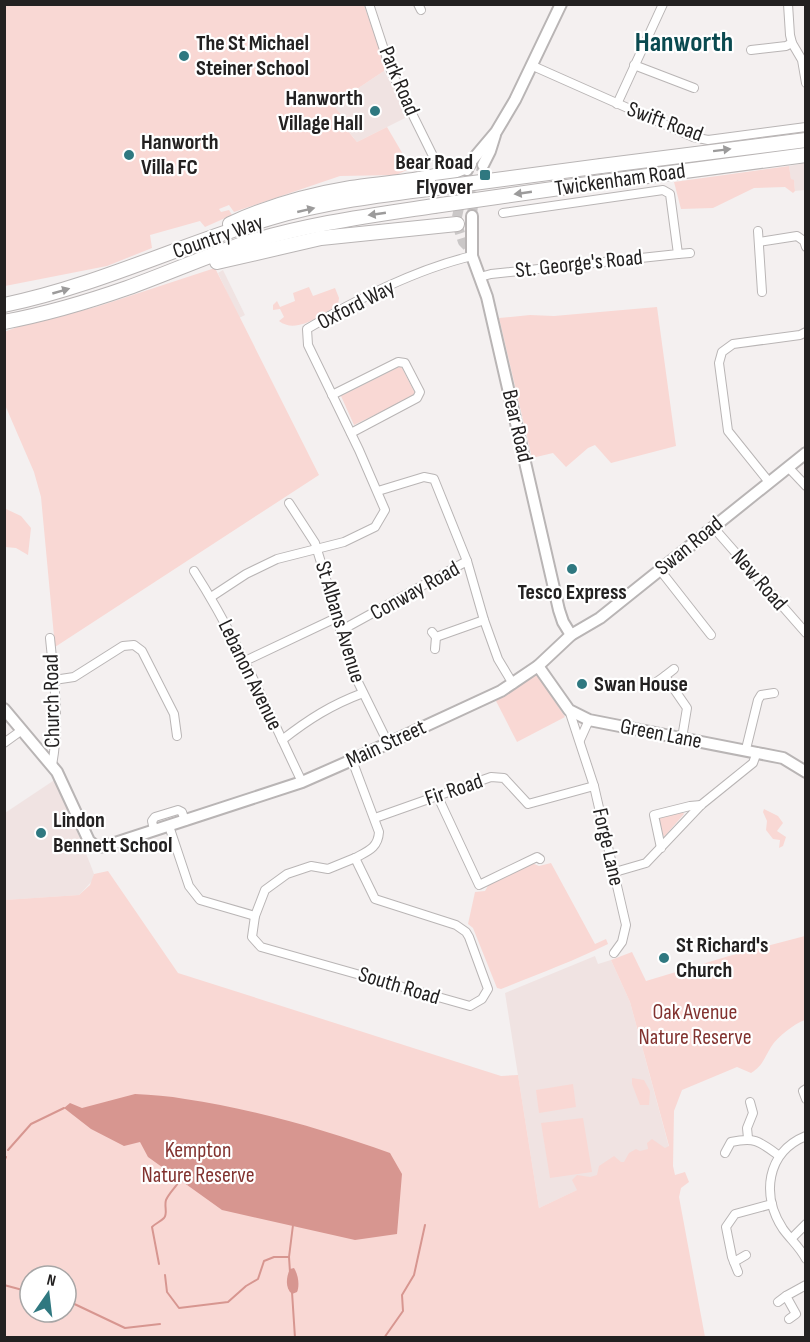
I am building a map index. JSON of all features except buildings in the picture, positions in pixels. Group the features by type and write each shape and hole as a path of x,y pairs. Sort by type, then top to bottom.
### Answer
{"highway":[{"name":"Twickenham Road","path":"436,188 806,140"},
{"name":"Twickenham Road","path":"434,206 806,155"},
{"path":"149,261 247,216 314,195 446,174 473,166"},
{"name":"Country Way","path":"4,305 67,290 270,218 352,199 436,188"},
{"name":"Country Way","path":"4,322 73,305 126,288 240,245 278,234 325,222 434,206"},
{"path":"126,288 246,254 321,238 463,218"}],"street":[{"name":"Park Road","path":"369,4 391,71 433,156"},
{"path":"473,166 515,100 561,4"},
{"path":"616,104 663,4"},
{"path":"788,4 792,43 802,60 806,83"},
{"path":"751,50 786,46 792,43"},
{"path":"634,65 694,88"},
{"name":"Swift Road","path":"533,66 693,137 708,140 806,127"},
{"path":"503,213 663,190 670,194 678,254"},
{"name":"Bear Road","path":"463,218 471,253 487,297 559,610 571,635"},
{"path":"758,231 762,292"},
{"path":"759,242 797,236 804,241 806,247"},
{"name":"Oxford Way","path":"318,550 344,542 375,527 385,510 308,345 307,330 347,305 471,253"},
{"name":"St. George's Road","path":"480,277 690,253"},
{"path":"769,482 728,431 719,363 722,352 733,344 806,332"},
{"path":"332,395 398,362 405,363 420,392 417,398 351,433"},
{"name":"Swan Road","path":"571,635 589,626 806,453"},
{"path":"788,466 806,486"},
{"path":"378,491 424,477 434,479 467,561"},
{"name":"St Albans Avenue","path":"290,503 318,550 340,631 363,693 388,743"},
{"name":"New Road","path":"712,527 806,633"},
{"path":"211,597 246,574 277,559 318,550"},
{"name":"Conway Road","path":"340,631 467,561 483,620 498,659 513,684"},
{"path":"660,570 711,635"},
{"name":"Lebanon Avenue","path":"194,571 211,597 245,662 302,782"},
{"path":"245,662 338,617"},
{"path":"435,650 434,635 483,620"},
{"name":"Main Street","path":"52,765 92,844 97,847 106,846 302,782 352,760 513,684 538,666 571,635"},
{"name":"Church Road","path":"50,638 54,680 55,747 52,765"},
{"path":"54,680 74,677 123,646 134,645 142,651 174,714 177,736"},
{"name":"Green Lane","path":"538,666 569,710 590,720 783,758 805,771"},
{"path":"655,683 674,669"},
{"path":"666,676 687,708 682,738"},
{"path":"282,740 334,704 363,693"},
{"path":"615,872 646,863 701,805 753,763 752,751 758,700 761,695 774,693"},
{"path":"4,709 52,765"},
{"name":"Forge Lane","path":"569,710 594,786 626,926 622,942 615,953"},
{"path":"580,740 590,720"},
{"path":"4,743 22,730"},
{"name":"South Road","path":"352,760 375,818 379,832 378,840 373,848 355,858 328,869 311,866 287,874 265,890 255,916 252,937 261,947 470,1006 482,999 488,988 466,932 456,925 375,899 355,858"},
{"name":"Fir Road","path":"375,818 490,777 504,778 528,804 594,786"},
{"path":"437,795 479,885 537,857 540,859"},
{"path":"661,848 654,815 701,805"},
{"path":"154,831 152,821 155,817 178,810 182,812 185,821"},
{"path":"169,826 189,886 200,900 255,916"},
{"path":"806,1089 803,1090 806,1098"},
{"path":"748,1138 747,1128 753,1113 750,1101"},
{"path":"806,1136 778,1155 769,1181 772,1204 783,1229 799,1246 806,1258"},
{"path":"724,1137 731,1142"},
{"path":"725,1153 731,1142 748,1138 758,1140 778,1155"},
{"path":"738,1272 726,1227 735,1214 772,1204"},
{"path":"792,1238 806,1224"},
{"path":"734,1262 746,1255"},
{"path":"778,1302 806,1285"},
{"path":"786,1296 795,1314 789,1319"}],"shaded area":[{"path":"384,71 409,116 357,142 343,124 346,122 333,105"},
{"path":"805,163 805,190 795,191 789,166"},
{"path":"223,270 245,315 239,318 218,273"},
{"name":"Lindon Bennett School","path":"56,779 94,874 93,880 79,895 5,900 5,813"},
{"path":"595,956 598,964 611,960 630,1002 669,1147 539,1208 505,993"},
{"path":"135,1094 211,1103 263,1114 315,1128 390,1153 402,1174 397,1234 355,1240 222,1210 148,1157 140,1142 124,1146 91,1129 64,1108 70,1103 82,1108"},
{"path":"294,1268 298,1286 297,1292 292,1294 287,1286 287,1279 290,1269"}],"green space":[{"path":"5,5 364,5 384,62 384,71 333,105 347,122 343,125 357,142 387,127 411,168 396,175 340,176 234,212 229,205 219,209 221,212 229,210 232,215 205,227 200,221 150,235 152,248 107,266 5,286"},
{"path":"789,166 791,179 794,180 795,191 793,193 785,187 754,188 713,208 681,209 674,182"},
{"path":"215,268 319,475 55,647 41,497 34,472 5,405 4,332 96,307"},
{"path":"309,287 313,296 335,288 339,298 338,305 309,322 294,326 279,321 284,317 280,309 273,310 273,305 277,301 280,307 295,301 293,293"},
{"path":"657,307 676,446 611,463 595,445 588,448 566,467 553,453 532,458 499,318 530,315 554,316"},
{"path":"401,366 416,395 354,425 341,396"},
{"path":"6,509 21,516 31,528 28,555 16,548 5,547 4,512"},
{"path":"537,674 565,717 517,742 496,701"},
{"path":"764,809 778,816 783,823 777,831 786,837 783,846 779,848 780,840 773,839 766,830 767,821"},
{"path":"682,811 684,814 664,837 658,823 659,816"},
{"path":"532,863 539,866 551,863 595,944 606,939 608,944 501,989 497,988 473,928 468,924 475,892 485,891 489,884"},
{"name":"Kempton Nature Reserve","path":"108,871 178,973 501,1076 518,1075 539,1208 577,1190 572,1180 577,1175 590,1177 597,1175 599,1166 614,1156 624,1162 629,1153 636,1149 640,1151 648,1149 647,1143 652,1139 665,1148 669,1146 630,1002 611,960 632,952 646,981 805,936 805,1020 791,1027 778,1039 761,1065 751,1073 737,1067 682,1090 674,1111 673,1166 675,1175 685,1172 689,1182 681,1188 679,1197 705,1337 5,1337 4,900 79,895 90,885 94,874"},
{"path":"632,1078 644,1080 650,1091 649,1105 640,1105"},
{"path":"573,1084 576,1107 539,1113 536,1090"},
{"path":"583,1118 592,1172 550,1178 541,1123"}],"waterway":[{"path":"8,1150 31,1124 64,1108"},
{"path":"4,1161 6,1157"},
{"path":"159,1264 152,1227 165,1216 166,1200 180,1180"},
{"path":"290,1272 289,1257 293,1225"},
{"path":"384,1338 403,1311 402,1295 414,1275 425,1225"},
{"path":"165,1275 167,1292 179,1308 228,1302 258,1279 264,1261 274,1257 289,1257"},
{"path":"4,1285 18,1289"},
{"path":"292,1292 295,1338"},
{"path":"78,1306 125,1328 160,1324"}],"tunnel":[{"path":"472,216 474,192 483,165"},
{"path":"457,217 467,170"},
{"path":"457,224 463,242 471,250"}],"place":[{"name":"The St Michael Steiner School","path":"184,56"},
{"name":"Hanworth Village Hall","path":"375,111"},
{"name":"Hanworth Villa FC","path":"129,155"},
{"name":"Bear Road Flyover","path":"485,175"},
{"name":"Tesco Express","path":"572,569"},
{"name":"Swan House","path":"582,684"},
{"name":"Lindon Bennett School","path":"41,833"},
{"name":"St Richard's Church","path":"664,958"}],"district":[{"name":"Hanworth","path":"684,42"}],"park label":[{"name":"Oak Avenue Nature Reserve","path":"695,1024"}]}
